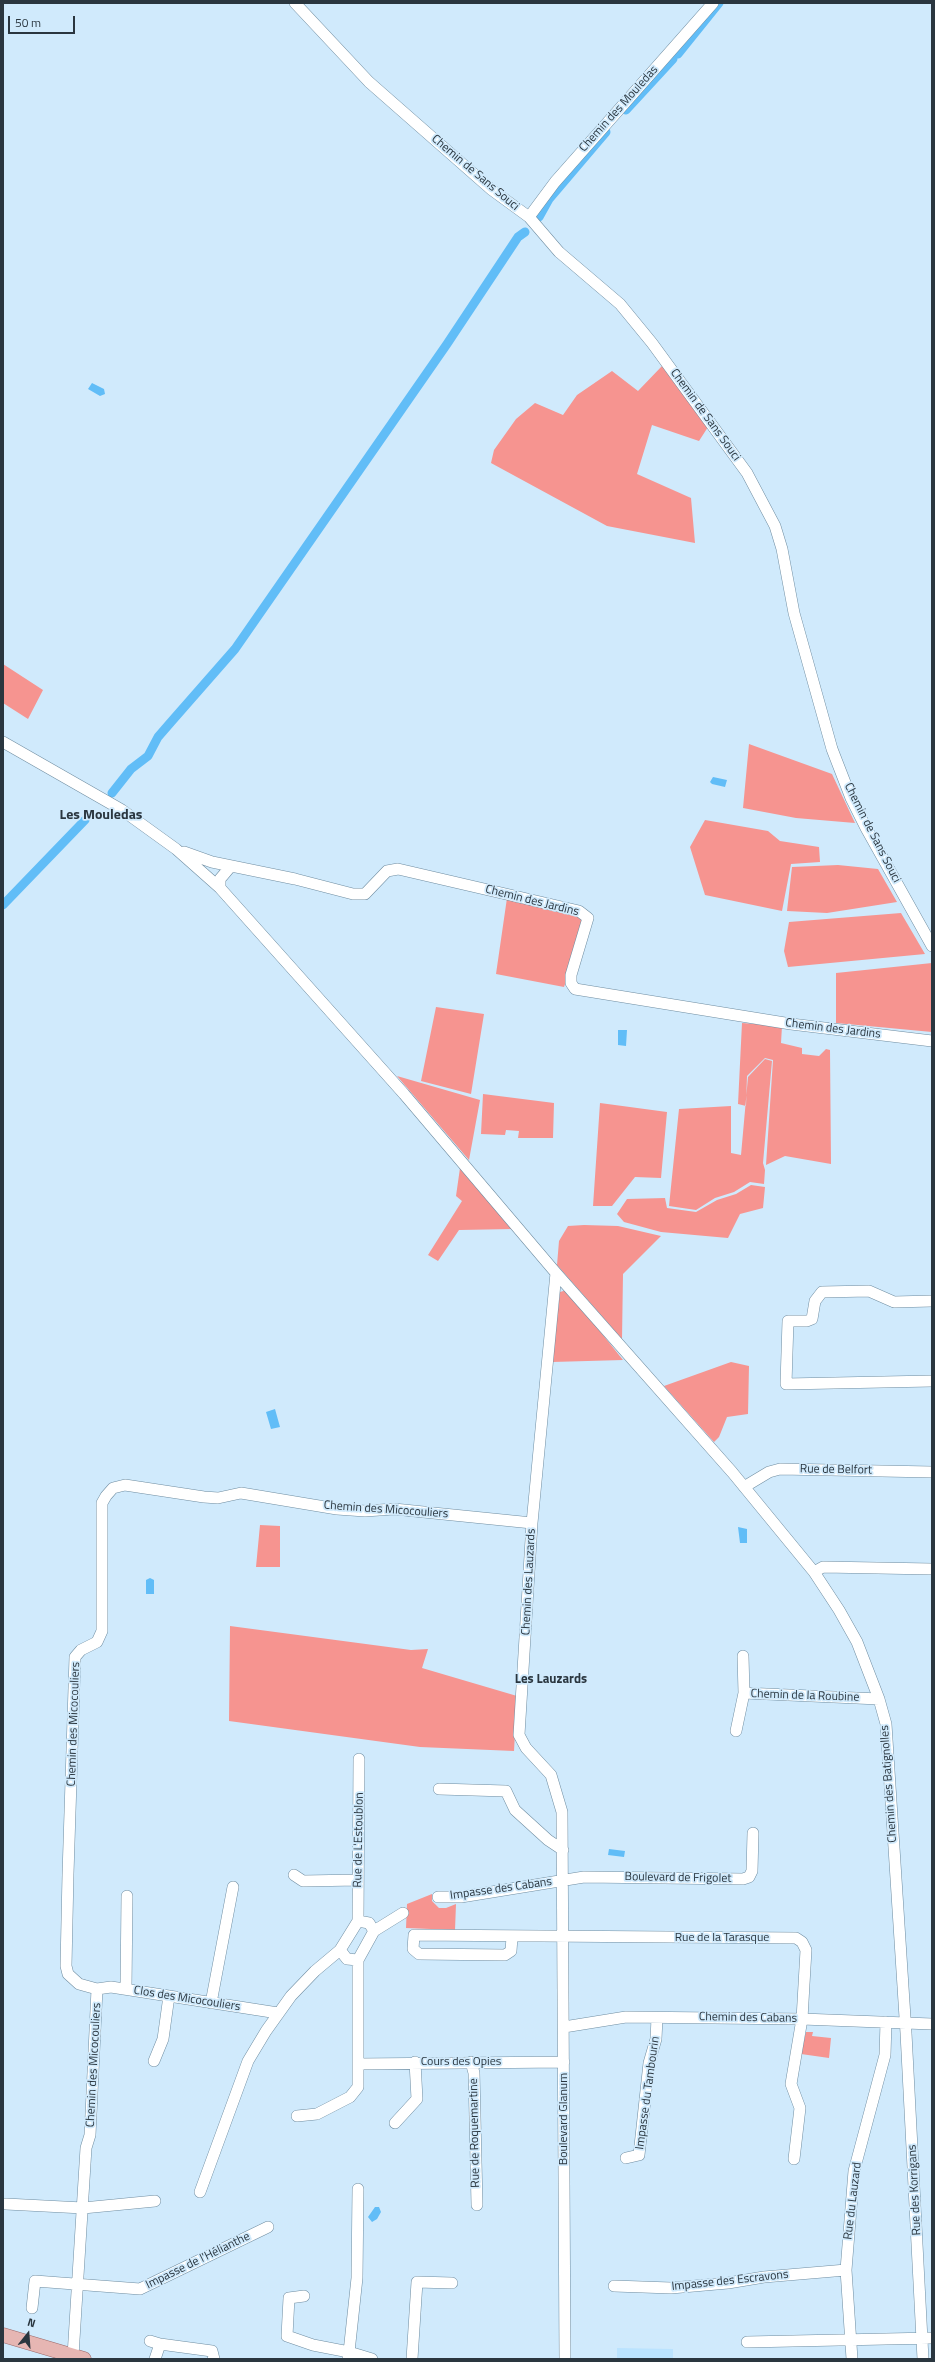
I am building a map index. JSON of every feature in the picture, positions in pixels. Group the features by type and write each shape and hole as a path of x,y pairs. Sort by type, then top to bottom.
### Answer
{"main road":[{"path":"3,2335 78,2357"}],"street":[{"name":"Chemin de Sans Souci","path":"295,3 370,82 492,190 529,217 559,252 598,284 629,315 706,416 765,502 776,526 794,613 832,749 851,798 866,828 932,946"},
{"name":"Chemin des Mouledas","path":"529,217 555,182 713,3"},
{"path":"3,742 122,810 176,849"},
{"name":"Chemin des Jardins","path":"176,849 212,862 361,895 365,894 387,871 398,869 579,911 588,918 571,975 570,983 576,989 791,1024 932,1041"},
{"name":"Chemin des Batignolles","path":"176,849 220,888 404,1094 556,1272 744,1487 814,1572 839,1610 857,1642 879,1699 886,1724 904,2022"},
{"path":"220,888 220,879 231,866"},
{"name":"Chemin des Lauzards","path":"556,1272 532,1523 519,1735 526,1748 551,1774 562,1812 563,1880"},
{"path":"932,1301 894,1302 869,1292 822,1292 815,1301 812,1319 806,1321 788,1321 786,1384 932,1381"},
{"name":"Rue de Belfort","path":"744,1487 769,1472 780,1469 932,1472"},
{"name":"Chemin des Micocouliers","path":"78,2357 79,2284 86,2148 90,2135 96,1989 73,1980 66,1966 68,1874 75,1657 81,1650 97,1642 102,1632 102,1503 113,1488 125,1485 204,1497 218,1498 241,1493 337,1509 365,1511 394,1509 532,1523"},
{"path":"814,1572 823,1567 932,1570"},
{"name":"Chemin de la Roubine","path":"743,1656 744,1693 879,1699"},
{"path":"736,1731 744,1693"},
{"name":"Rue de L'Estoublon","path":"358,1921 359,1759"},
{"path":"439,1789 506,1791 515,1810 548,1840 563,1850"},
{"name":"Boulevard de Frigolet","path":"563,1880 584,1877 749,1877 752,1871 753,1833"},
{"path":"294,1874 303,1881 358,1880"},
{"name":"Impasse des Cabans","path":"438,1897 461,1897 563,1880"},
{"name":"Boulevard Glanum","path":"563,1880 565,2359"},
{"path":"211,2003 233,1887"},
{"path":"126,1989 127,1896"},
{"path":"297,2116 317,2114 350,2097 358,2087 358,1960 374,1931 403,1913"},
{"path":"200,2192 248,2061 278,2013 316,1971 340,1950 358,1921 369,1923 374,1931"},
{"path":"512,1937 511,1951 504,1955 419,1954 413,1949 414,1935 564,1938"},
{"name":"Rue de la Tarasque","path":"564,1938 796,1938 802,1942 806,1950 802,2019"},
{"path":"340,1950 347,1959 358,1960"},
{"name":"Clos des Micocouliers","path":"96,1989 111,1987 278,2013"},
{"path":"154,2061 163,2039 169,1996"},
{"name":"Chemin des Cabans","path":"564,2027 626,2017 802,2019 932,2024"},
{"name":"Impasse du Tambourin","path":"626,2158 639,2155 649,2063 656,2040 657,2018"},
{"path":"794,2159 800,2108 791,2084 802,2019"},
{"name":"Rue du Lauzard","path":"852,2359 846,2270 854,2170 885,2055 886,2022"},
{"name":"Rue des Korrigans","path":"904,2022 927,2338 923,2359"},
{"path":"395,2122 417,2099 415,2062"},
{"name":"Cours des Opies","path":"358,2064 415,2062 564,2062"},
{"name":"Rue de Roquemartine","path":"471,2062 474,2073 477,2205"},
{"path":"349,2355 357,2278 358,2189"},
{"path":"6,2204 83,2208 154,2201"},
{"name":"Impasse de l'Hélianthe","path":"32,2308 35,2281 140,2289 268,2227"},
{"name":"Impasse des Escravons","path":"614,2286 671,2288 728,2283 764,2276 846,2270"},
{"path":"412,2359 417,2282 452,2283"},
{"path":"304,2296 289,2298 287,2336 349,2355 372,2359"},
{"path":"747,2342 927,2338"},
{"path":"155,2359 155,2342 212,2351 214,2359"}],"shaded area":[{"path":"662,366 708,427 699,441 652,425 637,474 691,498 695,543 607,526 491,463 494,450 516,419 535,403 563,415 577,395 612,371 638,391"},
{"path":"3,664 43,690 28,719 3,703"},
{"path":"749,744 832,774 855,823 796,818 743,808"},
{"path":"705,820 768,831 780,841 819,847 820,862 791,864 782,911 705,895 690,847"},
{"path":"838,865 878,869 897,902 827,913 787,911 792,867"},
{"path":"507,898 579,915 585,924 564,987 496,974"},
{"path":"901,913 925,954 788,967 784,951 789,922"},
{"path":"932,963 932,1032 836,1023 836,973"},
{"path":"436,1007 484,1014 471,1094 421,1081"},
{"path":"742,1023 782,1026 781,1043 802,1048 802,1054 819,1056 826,1049 830,1050 831,1164 785,1156 766,1165 773,1060 765,1058 747,1076 746,1106 738,1104"},
{"path":"765,1059 772,1061 763,1163 765,1170 764,1184 750,1182 734,1192 715,1198 696,1210 669,1206 679,1109 731,1106 731,1153 741,1155 748,1077"},
{"path":"397,1076 480,1100 469,1160"},
{"path":"483,1094 554,1103 553,1138 518,1138 519,1131 506,1130 505,1135 481,1134"},
{"path":"600,1103 667,1112 661,1178 635,1177 612,1206 593,1206"},
{"path":"460,1168 513,1229 459,1230 438,1261 428,1255 462,1201 456,1196"},
{"path":"751,1185 765,1187 763,1208 740,1214 728,1238 661,1232 624,1222 617,1214 627,1199 665,1198 667,1208 696,1212 717,1200 736,1194"},
{"path":"568,1226 618,1226 661,1236 623,1274 622,1339 557,1265 559,1241"},
{"path":"567,1290 623,1360 552,1362 560,1292"},
{"path":"731,1362 749,1366 748,1414 727,1417 719,1437 714,1442 664,1386"},
{"path":"260,1525 280,1526 280,1567 256,1567"},
{"path":"230,1626 411,1650 428,1649 422,1668 517,1696 514,1751 420,1747 229,1721"},
{"path":"432,1894 432,1901 439,1908 446,1908 456,1904 455,1930 406,1928 407,1904"},
{"path":"806,2032 813,2032 812,2036 831,2038 829,2058 801,2054"},
{"path":"617,2348 673,2349 673,2359 617,2359"}],"water":[{"path":"92,383 104,389 105,394 100,396 88,389"},
{"path":"713,777 727,780 725,787 712,784 710,782"},
{"path":"618,1030 627,1030 626,1046 618,1045"},
{"path":"275,1409 280,1427 271,1429 266,1412"},
{"path":"738,1527 747,1529 747,1543 740,1543"},
{"path":"150,1578 154,1580 154,1594 146,1594 146,1580"},
{"path":"609,1849 625,1851 624,1857 608,1855"},
{"path":"375,2207 379,2207 381,2212 377,2219 372,2222 368,2217"}],"waterway":[{"path":"678,54 719,3"},
{"path":"626,110 673,59"},
{"path":"539,217 549,199 606,132"},
{"path":"112,793 131,769 148,756 158,737 235,649 447,344 518,237 525,232"},
{"path":"3,905 85,820"}],"district":[{"name":"Les Mouledas","path":"101,816"},
{"name":"Les Lauzards","path":"551,1680"}]}
